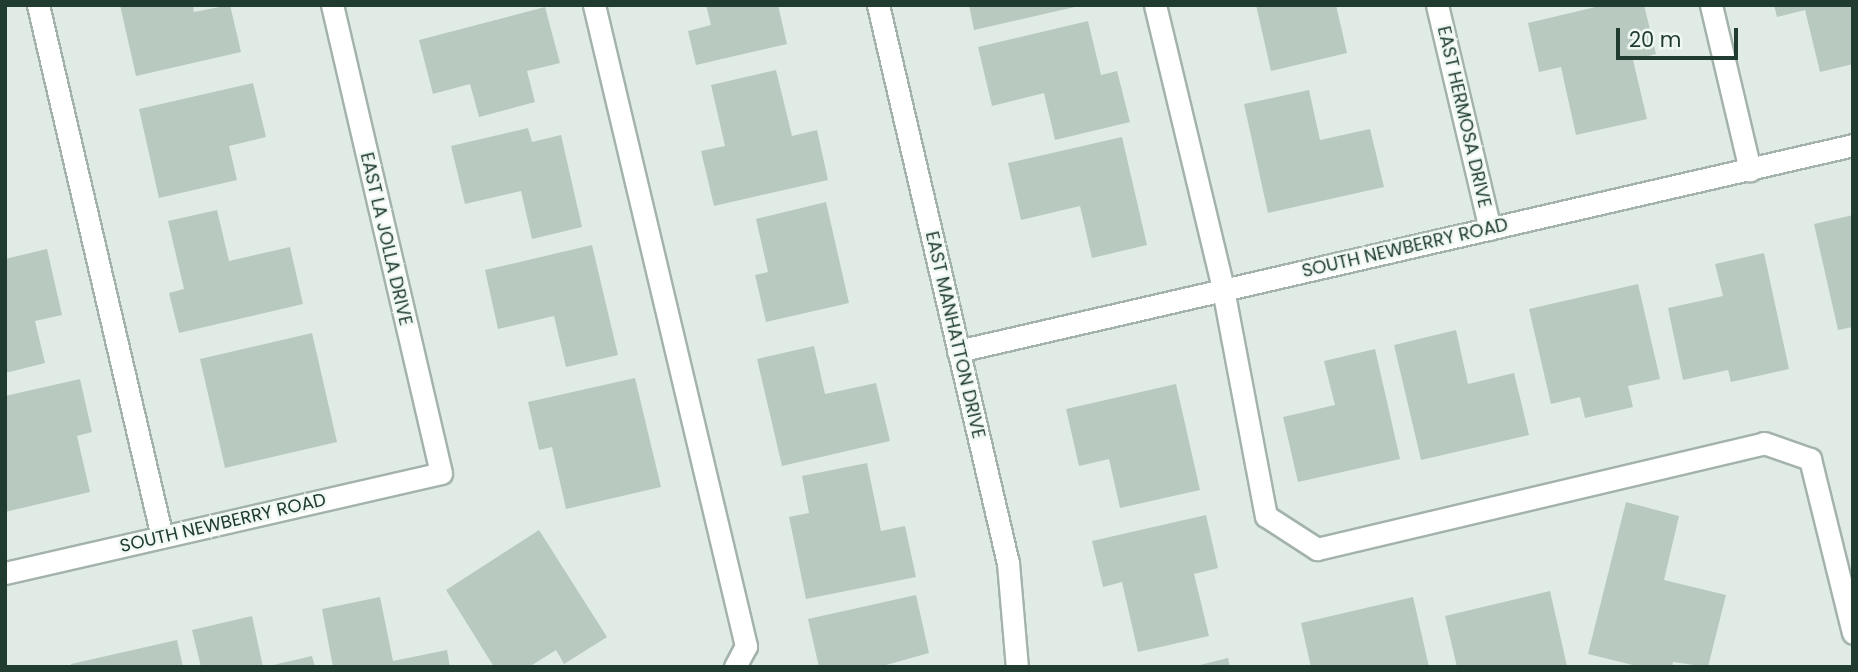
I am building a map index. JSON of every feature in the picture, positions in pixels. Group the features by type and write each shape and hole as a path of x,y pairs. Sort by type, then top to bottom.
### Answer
{"street":[{"path":"38,5 162,537"},
{"name":"EAST LA JOLLA DRIVE","path":"332,5 441,472"},
{"path":"594,5 746,646 735,667"},
{"name":"EAST MANHATTON DRIVE","path":"878,5 1008,563 1017,667"},
{"path":"1155,5 1223,289 1266,516 1317,549 1764,443 1810,459 1853,634"},
{"name":"EAST HERMOSA DRIVE","path":"1437,5 1490,229"},
{"path":"1711,5 1750,170"},
{"name":"SOUTH NEWBERRY ROAD","path":"958,351 1853,145"},
{"name":"SOUTH NEWBERRY ROAD","path":"5,573 441,472"}],"building":[{"path":"120,5 193,5 194,12 230,5 241,52 136,76"},
{"path":"706,5 778,5 787,44 696,65 688,31 711,25"},
{"path":"969,5 1079,5 1079,6 974,30"},
{"path":"1256,5 1336,5 1347,53 1271,71"},
{"path":"1604,5 1644,5 1656,54 1633,60 1647,119 1576,135 1561,67 1539,72 1528,23"},
{"path":"1774,5 1853,5 1853,64 1820,72 1805,10 1777,17"},
{"path":"545,7 560,63 527,71 535,102 479,117 470,84 433,94 419,40"},
{"path":"1088,21 1101,75 1117,71 1130,122 1055,140 1044,93 992,106 978,47"},
{"path":"776,70 792,136 817,130 828,180 714,206 701,151 725,146 711,85"},
{"path":"253,83 266,137 229,146 237,180 159,198 139,109"},
{"path":"1309,90 1320,140 1370,129 1384,187 1268,213 1244,104"},
{"path":"528,128 532,142 561,135 582,227 532,239 521,191 465,204 451,146"},
{"path":"1122,137 1147,245 1092,258 1080,206 1021,220 1008,163"},
{"path":"826,202 849,303 766,322 755,275 768,272 756,219"},
{"path":"217,210 229,261 290,247 303,304 179,333 169,293 184,289 168,221"},
{"path":"1853,215 1853,327 1838,330 1814,224"},
{"path":"592,245 618,355 566,367 554,316 498,329 485,270"},
{"path":"47,249 62,315 35,321 45,363 5,373 5,259"},
{"path":"1764,253 1789,369 1731,382 1728,370 1683,380 1668,308 1723,296 1715,264"},
{"path":"1638,284 1660,379 1628,386 1633,407 1585,418 1580,397 1551,404 1529,309"},
{"path":"1456,330 1468,384 1514,373 1529,435 1421,460 1394,345"},
{"path":"312,333 337,442 225,468 200,359"},
{"path":"814,346 825,394 876,383 890,441 782,466 757,359"},
{"path":"1375,349 1400,459 1298,482 1283,417 1335,405 1324,361"},
{"path":"635,378 661,487 566,509 552,447 539,450 528,402"},
{"path":"80,379 92,432 77,436 90,492 5,512 5,396"},
{"path":"1176,384 1200,490 1120,508 1109,459 1079,466 1066,409"},
{"path":"867,463 881,531 905,526 916,577 806,599 789,517 809,513 802,476"},
{"path":"1626,502 1679,516 1664,580 1726,595 1708,667 1673,662 1672,667 1641,667 1588,654"},
{"path":"1206,515 1218,568 1194,574 1209,636 1138,652 1122,582 1103,587 1092,541"},
{"path":"539,530 607,637 564,664 556,650 529,667 494,667 446,590"},
{"path":"1550,591 1567,666 1457,667 1445,616"},
{"path":"916,595 929,653 879,667 819,667 808,619"},
{"path":"380,597 393,661 447,650 450,667 333,667 322,609"},
{"path":"1413,597 1429,667 1311,667 1301,623"},
{"path":"252,616 263,667 201,667 192,630"},
{"path":"177,640 183,667 71,667 71,664"},
{"path":"312,656 315,667 269,667 269,666"},
{"path":"1228,658 1230,667 1196,667 1196,666"}]}
